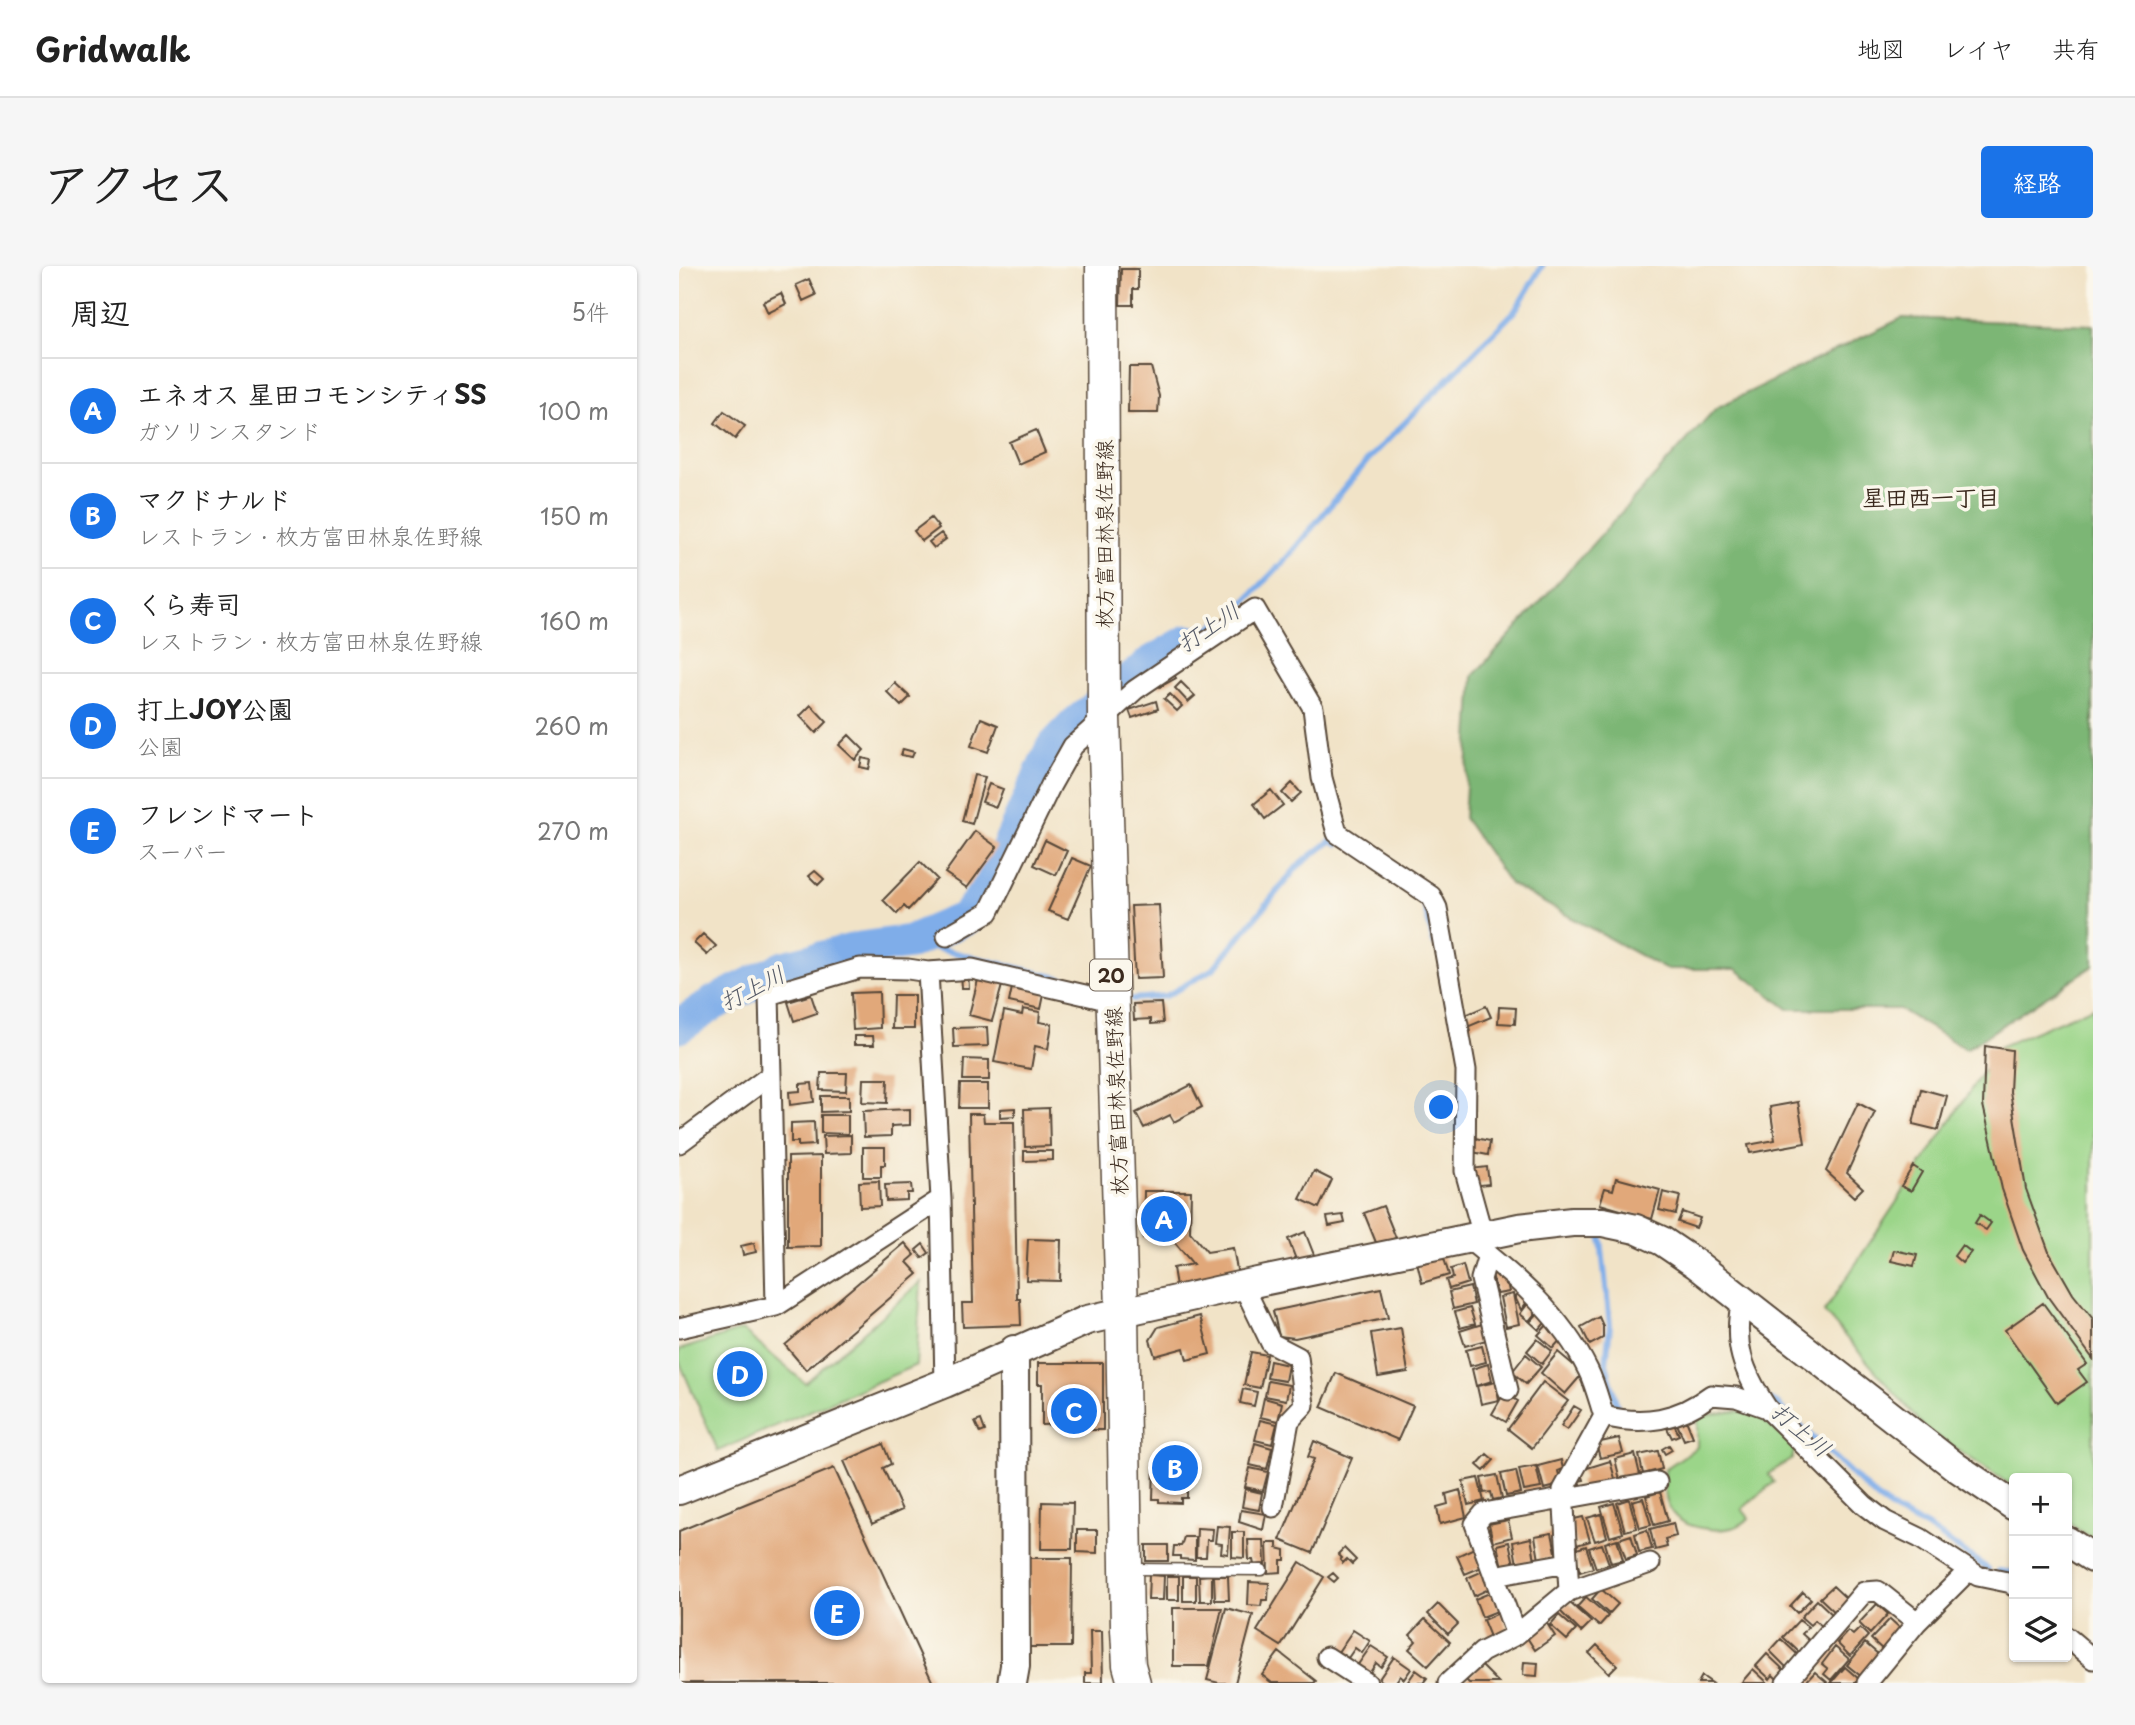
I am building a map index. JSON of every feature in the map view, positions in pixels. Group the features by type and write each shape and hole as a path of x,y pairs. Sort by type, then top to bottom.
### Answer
{"main road":[{"name":"枚方富田林泉佐野線","path":"1102,266 1104,717 1122,1312 1126,1569 1129,1665 1134,1683"}],"street":[{"path":"947,936 989,912 1073,746 1135,690 1255,609 1313,708 1322,778 1337,833 1431,896 1437,908 1467,1070 1465,1171 1479,1243 1481,1279 1508,1390"},
{"path":"776,1306 769,995 860,968 928,971 972,969 1111,1001"},
{"path":"928,971 941,1199 945,1383"},
{"path":"679,1143 772,1075"},
{"path":"679,1328 776,1306 941,1199"},
{"path":"679,1490 945,1383 1014,1350 1087,1320 1243,1285 1479,1243 1519,1228 1572,1222 1603,1222 1636,1229 1662,1241 1956,1467 2009,1503"},
{"path":"1479,1243 1562,1326 1588,1371 1604,1416 1563,1490 1569,1591"},
{"path":"1243,1285 1271,1343 1298,1357 1304,1405 1289,1421 1273,1507"},
{"path":"1742,1300 1737,1323 1740,1352 1750,1381 1767,1408 1864,1505 1885,1521 1920,1538 1978,1576 2009,1582"},
{"path":"1012,1683 1015,1666 1014,1350"},
{"path":"1604,1416 1627,1422 1654,1421 1699,1404 1711,1395 1736,1397 1767,1408"},
{"path":"1516,1635 1475,1524 1484,1513 1657,1482"},
{"path":"2072,1544 2093,1559"},
{"path":"1494,1576 1567,1563"},
{"path":"1448,1683 1482,1652 1516,1635 1569,1591 1650,1563"},
{"path":"1867,1683 1917,1622 1969,1570"},
{"path":"1786,1683 1864,1592 1878,1591 1917,1622"},
{"path":"2072,1641 2093,1659"},
{"path":"1327,1657 1367,1683"}],"lane":[{"path":"1126,1569 1262,1570"}],"green space":[{"path":"1902,318 2093,325 2093,966 1966,1049 1899,1009 1788,1009 1736,969 1665,969 1510,884 1464,818 1473,676 1716,408"},
{"path":"2093,1007 2093,1539 2072,1525 2072,1473 2009,1473 2009,1484 1926,1429 1824,1312 1999,1047"},
{"path":"921,1282 916,1365 718,1451 679,1361 679,1350 742,1330 805,1383"},
{"path":"1738,1411 1756,1414 1795,1447 1792,1459 1768,1474 1774,1482 1742,1509 1749,1518 1742,1523 1713,1530 1683,1522 1669,1507 1665,1469 1697,1447 1697,1416"}],"building":[{"path":"1121,269 1138,269 1138,289 1133,289 1133,305 1120,305"},
{"path":"809,279 816,295 803,301 796,285"},
{"path":"781,293 786,304 768,313 763,302"},
{"path":"1129,367 1151,367 1159,396 1158,413 1128,413"},
{"path":"724,411 745,426 735,439 715,423"},
{"path":"1036,430 1045,452 1018,464 1009,442"},
{"path":"931,518 939,528 922,541 914,531"},
{"path":"941,533 946,539 934,548 929,542"},
{"path":"1172,671 1176,678 1160,687 1156,680"},
{"path":"1181,682 1195,696 1188,702 1175,688"},
{"path":"895,683 910,697 901,706 887,692"},
{"path":"1170,694 1182,706 1177,711 1164,699"},
{"path":"1156,701 1158,709 1132,718 1129,710"},
{"path":"811,705 827,722 816,733 800,716"},
{"path":"981,718 998,725 988,752 971,746"},
{"path":"849,735 864,750 855,760 839,745"},
{"path":"903,749 914,752 912,757 901,755"},
{"path":"862,758 871,760 869,769 860,767"},
{"path":"974,775 985,777 972,824 962,821"},
{"path":"1292,783 1301,793 1291,802 1282,793"},
{"path":"989,784 1003,789 996,807 982,802"},
{"path":"1271,790 1283,805 1265,819 1254,804"},
{"path":"975,831 997,847 967,888 945,873"},
{"path":"1045,840 1067,851 1056,875 1034,865"},
{"path":"1072,858 1091,866 1068,919 1048,911"},
{"path":"920,862 937,879 908,910 904,906 897,914 883,900"},
{"path":"815,871 824,879 818,885 809,876"},
{"path":"1159,905 1163,978 1135,979 1131,906"},
{"path":"703,934 716,946 707,955 694,943"},
{"path":"961,972 968,972 969,988 962,988"},
{"path":"979,976 1003,982 992,1021 969,1015"},
{"path":"1013,983 1045,990 1041,1009 1009,1002"},
{"path":"879,992 880,1028 853,1030 851,993"},
{"path":"811,995 817,1013 794,1021 788,1002"},
{"path":"893,995 914,995 914,1029 892,1029"},
{"path":"1161,1003 1163,1023 1151,1024 1151,1019 1134,1020 1133,1004"},
{"path":"1486,1006 1491,1017 1465,1028 1461,1017"},
{"path":"1499,1007 1516,1008 1515,1024 1498,1023"},
{"path":"1023,1009 1040,1012 1039,1022 1052,1024 1048,1049 1035,1046 1031,1069 994,1062 1004,1011 1022,1015"},
{"path":"987,1027 988,1046 954,1047 953,1028"},
{"path":"854,1036 873,1036 874,1045 854,1045"},
{"path":"1985,1046 2012,1050 2010,1092 2026,1189 2049,1252 2073,1294 2093,1319 2093,1359 2048,1297 2023,1250 2002,1189 1983,1105"},
{"path":"964,1059 989,1060 989,1080 963,1080"},
{"path":"821,1073 847,1073 846,1091 820,1090"},
{"path":"863,1079 888,1079 887,1103 862,1102"},
{"path":"812,1083 814,1102 790,1105 789,1092 800,1091 800,1084"},
{"path":"960,1084 988,1084 988,1108 959,1108"},
{"path":"1191,1085 1202,1107 1174,1122 1170,1115 1144,1128 1136,1113"},
{"path":"1921,1089 1947,1096 1938,1130 1913,1124"},
{"path":"821,1096 849,1096 849,1111 821,1112"},
{"path":"1798,1102 1805,1143 1750,1153 1748,1145 1775,1140 1770,1107"},
{"path":"1858,1103 1875,1112 1847,1173 1863,1188 1854,1197 1826,1171"},
{"path":"1015,1108 1015,1116 1000,1117 1000,1109"},
{"path":"1049,1108 1050,1146 1025,1147 1024,1109"},
{"path":"910,1109 910,1125 891,1126 891,1136 864,1137 863,1111"},
{"path":"969,1114 983,1114 984,1122 1014,1122 1017,1299 1020,1299 1021,1325 963,1327 962,1303 973,1303"},
{"path":"821,1115 848,1115 848,1134 821,1133"},
{"path":"814,1122 815,1145 798,1146 798,1142 791,1142 791,1123"},
{"path":"851,1135 851,1153 824,1154 823,1136"},
{"path":"1470,1137 1490,1141 1488,1155 1467,1151"},
{"path":"863,1147 885,1147 885,1165 881,1165 881,1177 863,1177"},
{"path":"1024,1151 1053,1151 1053,1160 1024,1161"},
{"path":"821,1156 821,1246 788,1247 788,1157"},
{"path":"1913,1166 1922,1172 1911,1191 1901,1186"},
{"path":"1487,1167 1489,1184 1473,1186 1470,1169"},
{"path":"1314,1171 1332,1180 1319,1208 1300,1199"},
{"path":"1616,1178 1660,1190 1652,1219 1600,1204 1605,1188 1613,1190"},
{"path":"879,1181 880,1206 860,1207 859,1182"},
{"path":"911,1184 912,1193 907,1193 907,1200 886,1201 885,1185"},
{"path":"1144,1191 1191,1191 1190,1232 1207,1252 1233,1248 1238,1275 1176,1286 1173,1268 1193,1264 1171,1238 1143,1238"},
{"path":"1663,1192 1680,1196 1676,1214 1659,1210"},
{"path":"1383,1206 1396,1238 1377,1245 1364,1213"},
{"path":"1682,1212 1700,1218 1696,1228 1678,1222"},
{"path":"1343,1215 1345,1223 1329,1226 1327,1217"},
{"path":"1980,1215 1991,1223 1986,1230 1975,1223"},
{"path":"1305,1232 1314,1255 1297,1262 1288,1239"},
{"path":"1028,1239 1061,1240 1060,1281 1026,1280"},
{"path":"754,1243 756,1252 743,1255 741,1246"},
{"path":"905,1243 915,1255 907,1262 918,1274 806,1370 785,1345"},
{"path":"923,1244 929,1253 922,1258 916,1250"},
{"path":"1962,1245 1971,1252 1962,1263 1954,1256"},
{"path":"1894,1250 1917,1255 1914,1266 1891,1261"},
{"path":"1443,1255 1449,1275 1422,1283 1417,1262"},
{"path":"1463,1265 1468,1283 1449,1289 1446,1280 1453,1278 1451,1269"},
{"path":"1505,1271 1509,1292 1497,1294 1492,1274"},
{"path":"1470,1287 1474,1304 1453,1309 1449,1292"},
{"path":"1381,1288 1388,1318 1295,1338 1279,1336 1273,1311"},
{"path":"1519,1292 1529,1299 1521,1310 1515,1297"},
{"path":"1513,1294 1519,1324 1506,1327 1500,1297"},
{"path":"1530,1301 1539,1309 1529,1321 1520,1314"},
{"path":"2043,1303 2087,1364 2078,1370 2087,1382 2057,1403 2005,1330"},
{"path":"1470,1308 1475,1324 1460,1328 1455,1312"},
{"path":"1540,1311 1549,1318 1539,1330 1530,1322"},
{"path":"1200,1316 1210,1354 1187,1360 1184,1348 1155,1356 1150,1340 1158,1327"},
{"path":"1599,1317 1603,1326 1603,1338 1590,1345 1581,1327"},
{"path":"1482,1324 1486,1340 1465,1346 1460,1331"},
{"path":"1548,1324 1563,1337 1553,1348 1538,1335"},
{"path":"1401,1328 1408,1372 1378,1377 1371,1333"},
{"path":"1537,1339 1552,1351 1542,1364 1527,1351"},
{"path":"1482,1346 1486,1362 1470,1366 1466,1350"},
{"path":"1251,1352 1267,1355 1260,1388 1244,1385"},
{"path":"1558,1352 1583,1373 1565,1394 1541,1373"},
{"path":"1526,1354 1541,1367 1526,1384 1512,1372"},
{"path":"1270,1361 1288,1365 1285,1381 1267,1378"},
{"path":"1038,1363 1103,1363 1103,1430 1063,1430 1063,1424 1042,1425 1042,1384 1038,1384"},
{"path":"1488,1364 1492,1381 1476,1386 1472,1369"},
{"path":"1336,1373 1413,1406 1398,1440 1321,1407"},
{"path":"1268,1381 1289,1385 1286,1400 1265,1396"},
{"path":"1496,1382 1499,1400 1481,1404 1477,1386"},
{"path":"1543,1382 1568,1401 1532,1448 1508,1429"},
{"path":"1243,1389 1257,1392 1254,1406 1240,1403"},
{"path":"1504,1393 1518,1401 1506,1422 1492,1414"},
{"path":"1264,1398 1282,1403 1278,1421 1260,1417"},
{"path":"1574,1406 1581,1410 1567,1430 1561,1426"},
{"path":"981,1420 985,1431 980,1433 975,1422"},
{"path":"1260,1420 1277,1424 1272,1444 1255,1440"},
{"path":"1686,1420 1693,1437 1684,1440 1677,1424"},
{"path":"1673,1422 1679,1435 1672,1438 1666,1426"},
{"path":"1619,1438 1623,1453 1600,1458 1596,1443"},
{"path":"1314,1441 1352,1458 1312,1553 1280,1540 1314,1459 1308,1457"},
{"path":"1255,1443 1272,1448 1267,1469 1250,1465"},
{"path":"883,1444 891,1464 883,1468 902,1510 872,1524 844,1461"},
{"path":"1669,1445 1672,1450 1665,1454 1662,1449"},
{"path":"1159,1449 1188,1449 1187,1498 1181,1498 1181,1503 1159,1502 1159,1499 1153,1499 1154,1466 1159,1466"},
{"path":"1658,1451 1662,1469 1643,1474 1639,1455"},
{"path":"1487,1454 1494,1460 1484,1471 1477,1465"},
{"path":"1635,1454 1640,1475 1620,1480 1615,1459"},
{"path":"1561,1460 1563,1469 1558,1471 1561,1485 1544,1489 1538,1466"},
{"path":"1610,1461 1616,1482 1583,1492 1579,1481 1584,1480 1581,1470"},
{"path":"1536,1466 1541,1488 1524,1491 1519,1469"},
{"path":"834,1468 933,1683 679,1683 679,1531"},
{"path":"1250,1468 1268,1472 1263,1491 1245,1487"},
{"path":"1516,1471 1521,1493 1506,1496 1501,1474"},
{"path":"1497,1475 1502,1498 1493,1500 1491,1492 1484,1493 1481,1478"},
{"path":"1478,1478 1484,1501 1468,1505 1463,1481"},
{"path":"1245,1489 1262,1493 1259,1510 1242,1507"},
{"path":"1460,1490 1466,1517 1440,1524 1437,1507 1448,1504 1446,1494"},
{"path":"1660,1492 1668,1521 1654,1525 1646,1496"},
{"path":"1643,1498 1651,1525 1640,1528 1632,1501"},
{"path":"1629,1499 1637,1528 1625,1531 1617,1503"},
{"path":"1042,1502 1073,1503 1072,1549 1041,1549"},
{"path":"1614,1503 1623,1533 1610,1537 1601,1507"},
{"path":"1241,1510 1266,1514 1263,1530 1239,1522"},
{"path":"1601,1514 1607,1537 1595,1541 1587,1518"},
{"path":"1583,1517 1590,1541 1577,1545 1570,1520"},
{"path":"1508,1520 1512,1537 1493,1542 1489,1524"},
{"path":"1673,1523 1676,1536 1665,1539 1667,1547 1655,1550 1650,1529"},
{"path":"1217,1526 1230,1527 1228,1554 1221,1553 1222,1544 1215,1543"},
{"path":"1197,1528 1213,1529 1212,1540 1207,1540 1206,1557 1196,1557"},
{"path":"1077,1530 1097,1530 1097,1553 1077,1552"},
{"path":"1647,1530 1652,1549 1639,1552 1635,1534"},
{"path":"1232,1532 1244,1532 1244,1558 1232,1557"},
{"path":"1552,1533 1557,1557 1539,1560 1535,1536"},
{"path":"1631,1535 1637,1555 1626,1559 1619,1539"},
{"path":"1184,1537 1195,1537 1195,1560 1173,1556 1174,1546 1181,1546"},
{"path":"1531,1538 1535,1560 1517,1564 1513,1542"},
{"path":"1617,1539 1623,1560 1611,1563 1605,1543"},
{"path":"1248,1540 1264,1540 1265,1564 1254,1565 1253,1560 1249,1560"},
{"path":"1509,1542 1514,1564 1502,1567 1497,1545"},
{"path":"1267,1543 1277,1543 1277,1548 1285,1550 1285,1560 1281,1560 1281,1572 1268,1573"},
{"path":"1602,1544 1609,1564 1596,1568 1589,1548"},
{"path":"1146,1545 1168,1545 1168,1561 1146,1561"},
{"path":"1586,1546 1593,1568 1580,1572 1574,1550"},
{"path":"1344,1548 1356,1560 1352,1564 1347,1559 1343,1563 1340,1560 1342,1558 1338,1554"},
{"path":"1474,1548 1482,1567 1465,1574 1457,1556"},
{"path":"1029,1558 1072,1558 1071,1647 1029,1647"},
{"path":"1300,1562 1324,1577 1281,1646 1257,1631"},
{"path":"1483,1571 1491,1588 1474,1596 1467,1578"},
{"path":"1333,1573 1338,1578 1334,1582 1328,1577"},
{"path":"1149,1575 1164,1576 1163,1600 1148,1600"},
{"path":"1212,1575 1212,1601 1200,1601 1199,1576"},
{"path":"1167,1576 1179,1576 1179,1600 1167,1600"},
{"path":"1183,1576 1196,1576 1196,1601 1183,1601"},
{"path":"1214,1576 1228,1576 1229,1600 1215,1600"},
{"path":"1249,1582 1269,1583 1268,1600 1262,1600 1261,1606 1248,1605"},
{"path":"1833,1586 1850,1602 1838,1615 1820,1598"},
{"path":"1601,1589 1618,1604 1609,1614 1592,1599"},
{"path":"1492,1592 1500,1610 1482,1617 1475,1599"},
{"path":"1803,1592 1811,1599 1797,1613 1790,1606"},
{"path":"1586,1597 1608,1616 1599,1626 1577,1607"},
{"path":"1817,1600 1835,1617 1824,1628 1815,1620 1810,1625 1801,1617"},
{"path":"1569,1602 1591,1622 1581,1632 1560,1611"},
{"path":"1438,1604 1458,1624 1448,1634 1428,1614"},
{"path":"1877,1604 1888,1614 1870,1634 1859,1623"},
{"path":"1173,1608 1222,1608 1209,1666 1173,1666"},
{"path":"1226,1608 1253,1615 1235,1683 1207,1680"},
{"path":"1501,1612 1508,1629 1490,1637 1483,1620"},
{"path":"1559,1615 1576,1630 1567,1640 1550,1625"},
{"path":"1425,1619 1450,1642 1428,1666 1409,1649 1416,1641 1410,1635"},
{"path":"1890,1619 1902,1630 1883,1650 1871,1639"},
{"path":"1799,1620 1808,1627 1802,1634 1811,1642 1800,1653 1783,1637"},
{"path":"1546,1622 1555,1636 1535,1650 1526,1636"},
{"path":"1860,1628 1868,1636 1850,1656 1837,1643 1848,1631 1853,1635"},
{"path":"1353,1630 1370,1641 1362,1653 1355,1648 1348,1658 1338,1652"},
{"path":"1090,1631 1102,1631 1103,1683 1085,1683 1085,1673 1091,1673"},
{"path":"1781,1639 1798,1655 1787,1668 1770,1651"},
{"path":"1865,1643 1879,1655 1862,1677 1847,1665"},
{"path":"1597,1645 1617,1665 1609,1673 1589,1653"},
{"path":"1371,1646 1388,1657 1381,1667 1376,1663 1369,1674 1357,1666"},
{"path":"1835,1647 1849,1659 1831,1680 1824,1674 1828,1669 1822,1664"},
{"path":"1279,1652 1316,1681 1272,1683 1262,1675"},
{"path":"1767,1654 1785,1671 1777,1679 1773,1675 1770,1679 1756,1666"},
{"path":"1394,1657 1411,1669 1404,1679 1400,1676 1395,1683 1385,1683 1379,1679"},
{"path":"1524,1662 1538,1663 1537,1676 1523,1675"},
{"path":"1481,1665 1499,1683 1469,1683 1466,1680"},
{"path":"1845,1667 1860,1680 1858,1683 1831,1683"},
{"path":"1753,1669 1768,1683 1741,1683"},
{"path":"1416,1670 1427,1678 1423,1683 1407,1683"},
{"path":"1815,1672 1828,1683 1805,1683"},
{"path":"1702,1676 1712,1683 1698,1683"}],"waterway":[{"name":"打上川","path":"1235,612 1287,558 1367,461 1515,311 1542,266"},
{"name":"打上川","path":"1188,642 1220,621"},
{"name":"打上川","path":"679,1026 714,1003 784,968 860,949 910,942 966,918 992,885 1052,749 1077,723 1150,664 1188,642"},
{"name":"打上川","path":"1133,999 1166,996 1213,969 1298,866 1332,840 1338,844"},
{"name":"打上川","path":"1423,900 1434,943"},
{"name":"打上川","path":"910,942 1092,986"},
{"name":"打上川","path":"1600,1230 1610,1325 1606,1363 1617,1407 1628,1414"},
{"name":"打上川","path":"1771,1401 1879,1500 1929,1528 1988,1569"},
{"name":"打上川","path":"1999,1571 2009,1572"}],"place":[{"name":"エネオス 星田コモンシティSS","path":"1164,1219"},
{"name":"打上JOY公園","path":"740,1374"},
{"name":"くら寿司","path":"1074,1411"},
{"name":"マクドナルド","path":"1175,1468"},
{"name":"フレンドマート","path":"837,1613"}],"district":[{"name":"星田西一丁目","path":"1931,496"}]}
